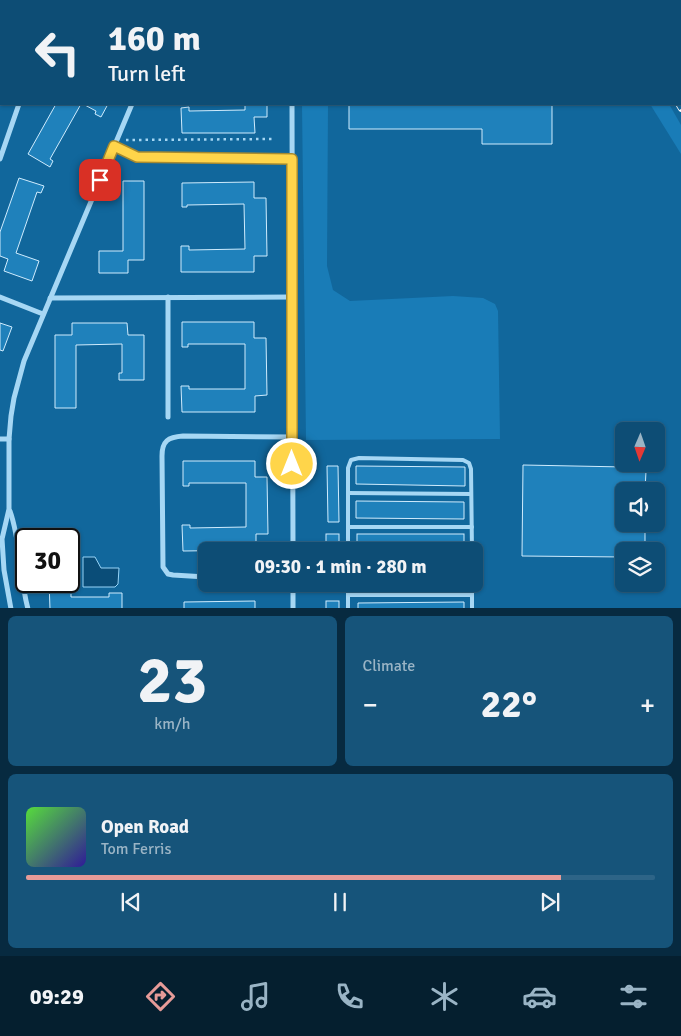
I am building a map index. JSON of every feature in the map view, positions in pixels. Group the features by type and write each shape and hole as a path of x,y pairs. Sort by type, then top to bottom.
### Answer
{"street":[{"path":"0,159 19,105"},
{"path":"11,608 4,570 2,539 9,510 9,439 14,398 24,361 132,105"},
{"path":"292,105 292,542"},
{"path":"114,146 137,157 292,159"},
{"path":"0,297 43,314"},
{"path":"168,297 168,417"},
{"path":"50,298 292,297"},
{"path":"198,577 173,576 168,574 163,567 162,448 164,442 174,437 183,436 292,437"},
{"path":"0,439 9,439"},
{"path":"9,510 18,540 25,608"},
{"path":"293,592 293,608"}],"lane":[{"path":"348,542 348,468 351,460 359,458 463,460 469,463 472,494 472,542"},
{"path":"348,493 472,494"},
{"path":"348,527 472,527"},
{"path":"348,608 348,595 472,595 472,608"}],"path":[{"path":"124,140 272,139"}],"shaded area":[{"path":"302,105 328,105 327,266 333,290 350,301 453,296 483,298 495,304 498,311 500,439 306,440"},
{"path":"651,105 670,105 681,125 681,154"},
{"path":"83,557 95,557 101,568 119,568 118,584 115,587 83,587"}],"building":[{"path":"55,105 80,105 50,159 53,161 50,167 28,154"},
{"path":"85,105 107,105 101,117 95,114 96,111"},
{"path":"245,105 267,105 267,117 254,117 255,133 182,133 181,108 189,107 189,111 245,110"},
{"path":"349,105 552,105 552,144 482,144 482,129 349,129"},
{"path":"19,178 44,186 41,193 37,192 16,253 39,261 32,281 4,271 8,259 0,256 0,232"},
{"path":"123,181 144,181 144,260 128,260 128,273 99,273 99,251 123,251"},
{"path":"254,182 254,198 266,198 267,256 254,256 254,272 181,272 181,246 189,246 189,250 245,249 244,204 187,205 187,207 182,207 182,183"},
{"path":"182,322 254,322 254,338 266,338 267,395 255,396 255,412 182,412 181,386 189,386 189,389 245,389 245,344 188,344 188,347 182,347"},
{"path":"0,323 12,327 3,351 0,350"},
{"path":"72,323 127,323 128,335 144,335 144,380 119,380 119,373 122,373 122,344 76,345 76,408 55,408 55,335 72,335"},
{"path":"183,461 255,461 255,477 267,477 268,534 256,534 256,542 198,542 198,551 183,551 182,525 190,525 190,528 246,527 246,483 189,483 189,486 183,486"},
{"path":"523,465 615,467 615,472 646,472 645,482 615,482 615,532 645,532 645,542 615,542 615,557 522,556"},
{"path":"327,466 338,466 339,522 328,522"},
{"path":"356,466 465,467 465,486 356,484"},
{"path":"356,501 464,502 464,519 356,518"},
{"path":"326,534 339,534 339,542 326,542"},
{"path":"357,534 464,534 464,542 357,542"},
{"path":"49,593 71,593 71,597 109,597 109,593 122,593 122,608 50,608"},
{"path":"255,601 255,608 184,608 184,602"},
{"path":"326,601 339,601 339,608 326,608"},
{"path":"464,602 464,608 358,608 358,603"}],"railway":[{"path":"679,105 681,109"}],"route":[{"path":"100,180 114,146 137,157 292,159 292,464"}]}
